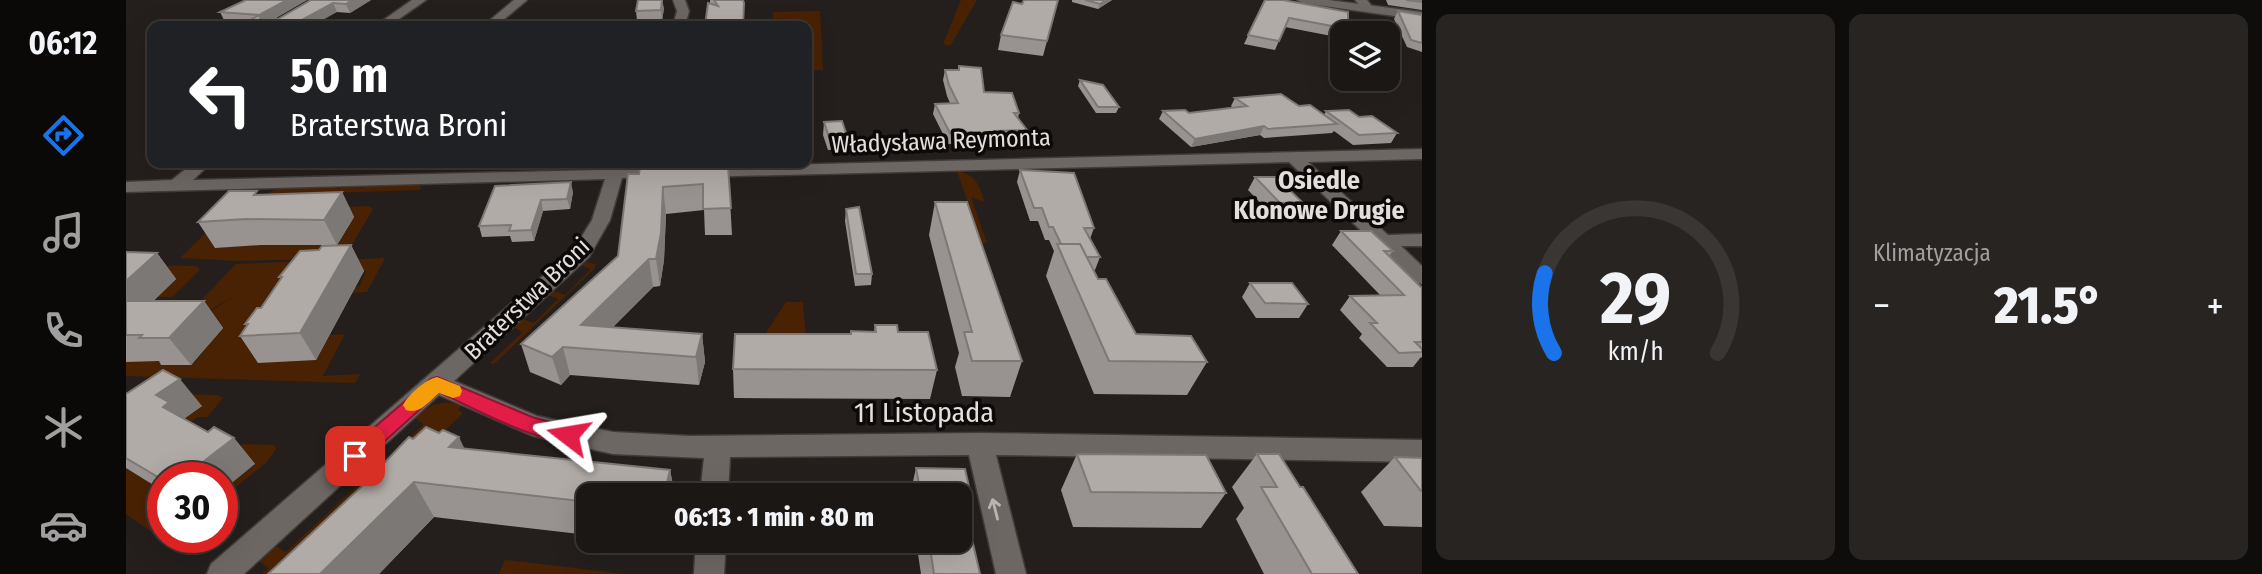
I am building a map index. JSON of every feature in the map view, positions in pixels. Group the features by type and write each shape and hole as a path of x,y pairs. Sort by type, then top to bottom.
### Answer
{"street":[{"path":"388,21 420,0"},
{"path":"495,21 521,0"},
{"path":"679,0 682,11 679,21"},
{"path":"1303,0 1365,4 1422,16"},
{"name":"Władysława Reymonta","path":"812,166 1422,154"},
{"path":"1293,157 1422,277"},
{"path":"177,185 197,168"},
{"name":"Władysława Reymonta","path":"126,187 744,168"},
{"name":"Braterstwa Broni","path":"222,574 582,253 601,220 615,174"},
{"path":"1383,241 1422,240"},
{"name":"11 Listopada","path":"437,384 528,424 613,443 718,446 980,444 1422,451"},
{"path":"980,444 1011,574"},
{"path":"715,483 718,446"},
{"path":"1261,448 1278,475"},
{"path":"709,574 710,553"}],"shaded area":[{"path":"961,0 977,0 950,46 943,44"},
{"path":"820,11 823,70 812,70 812,21 773,21 773,12"},
{"path":"957,171 973,178 981,191 985,202 971,197 987,243 982,243"},
{"path":"355,184 360,188 380,184 419,184 421,188 265,195 283,186 332,185 337,189"},
{"path":"369,206 373,209 344,258 238,261 180,258 225,214 216,248 262,243 336,245 347,230 332,207"},
{"path":"385,258 367,292 348,293 360,285 366,271 336,272 316,360 330,335 345,334 323,376 360,374 355,383 126,376 126,359 196,361 222,328 204,316 234,296 203,314 189,313 236,264"},
{"path":"587,262 596,264 594,269 494,364 490,363 523,332 513,327 522,319 534,323 558,299 548,295 553,291 565,295 591,269 580,265"},
{"path":"129,265 196,266 200,270 172,297 157,297 175,279"},
{"path":"786,302 803,302 806,340 761,340"},
{"path":"177,394 218,395 223,398 207,417 197,417 192,421 185,418"},
{"path":"449,402 463,405 458,410 463,413 296,574 262,574 269,568 258,560 274,545 286,552 424,424 413,417 433,405"},
{"path":"243,444 274,445 276,449 267,462 238,485 238,478 255,465 227,457"},
{"path":"126,468 147,481 147,529 126,514"},
{"path":"505,560 626,574 499,574"}],"building":[{"path":"246,0 287,0 261,14 260,18 278,19 311,0 352,0 346,4 333,3 300,21 248,21 260,15 220,12"},
{"path":"638,0 662,0 661,10 636,11"},
{"path":"714,0 743,0 743,21 706,21 708,3 718,6"},
{"path":"1024,0 1058,0 1047,41 1001,35 1013,2 1022,4"},
{"path":"1085,0 1106,0 1100,4"},
{"path":"1265,0 1283,0 1348,12 1348,21 1330,21 1330,26 1289,18 1279,41 1248,35"},
{"path":"1398,11 1422,15 1422,43 1411,40"},
{"path":"959,66 981,68 984,92 1012,93 1019,113 1014,113 1027,130 995,131 999,138 979,139 975,132 950,133 935,104 958,103 945,70 959,70"},
{"path":"1080,80 1103,85 1119,107 1098,107"},
{"path":"1281,94 1299,106 1310,105 1337,124 1268,129 1264,126 1195,139 1163,111 1185,110 1189,113 1247,106 1235,98"},
{"path":"1349,110 1359,117 1372,116 1397,133 1359,135 1326,111"},
{"path":"842,121 847,136 829,137 824,122"},
{"path":"640,168 728,168 731,208 703,209 703,184 663,187 661,233 656,259 649,259 581,325 702,334 696,357 563,347 552,357 521,344 618,256 628,174 639,174"},
{"path":"1020,170 1074,173 1094,228 1084,228 1100,257 1086,257 1080,244 1061,244 1053,227 1049,227 1042,208 1034,208"},
{"path":"1255,177 1276,177 1302,202 1280,203"},
{"path":"571,182 567,199 541,200 531,230 509,231 511,225 479,226 495,186"},
{"path":"229,191 257,191 254,195 342,192 324,220 246,219 198,222"},
{"path":"935,202 967,202 1022,361 972,361 964,332 972,332"},
{"path":"859,207 872,274 856,274 846,209"},
{"path":"1341,231 1371,231 1393,251 1384,251 1422,288 1422,342 1415,342 1422,352 1399,353 1370,323 1377,323 1350,296 1404,295"},
{"path":"1057,244 1080,244 1098,279 1106,279 1136,334 1191,336 1207,362 1109,361"},
{"path":"351,245 300,333 240,336 248,324 245,324 257,308 261,308 282,277 279,277 300,251 319,250 322,246"},
{"path":"126,252 157,253 126,281"},
{"path":"1250,283 1292,283 1308,304 1265,303"},
{"path":"126,301 204,301 169,338 139,338 142,335 126,335"},
{"path":"875,325 897,325 898,332 928,332 937,370 733,369 735,334 851,334 851,331 876,332"},
{"path":"163,370 180,379 156,395 169,402 163,407 208,432 214,427 234,438 203,462 147,462 147,470 126,458 126,394"},
{"path":"426,427 459,437 449,447 670,470 667,483 576,483 576,501 414,482 320,574 268,574 362,486 409,437 413,439"},
{"path":"1077,454 1206,455 1226,493 1091,492"},
{"path":"1257,454 1279,454 1358,574 1312,574 1261,487 1277,487"},
{"path":"1395,457 1422,458 1422,491 1421,491"},
{"path":"916,468 965,469 968,483 919,483"},
{"path":"972,539 980,574 934,574 931,553 972,553"}],"slow traffic":[{"path":"413,405 437,384 453,391"}],"district":[{"name":"Osiedle Klonowe Drugie","path":"1319,195"}],"route":[{"path":"355,456 437,384 528,424 568,435"}]}
